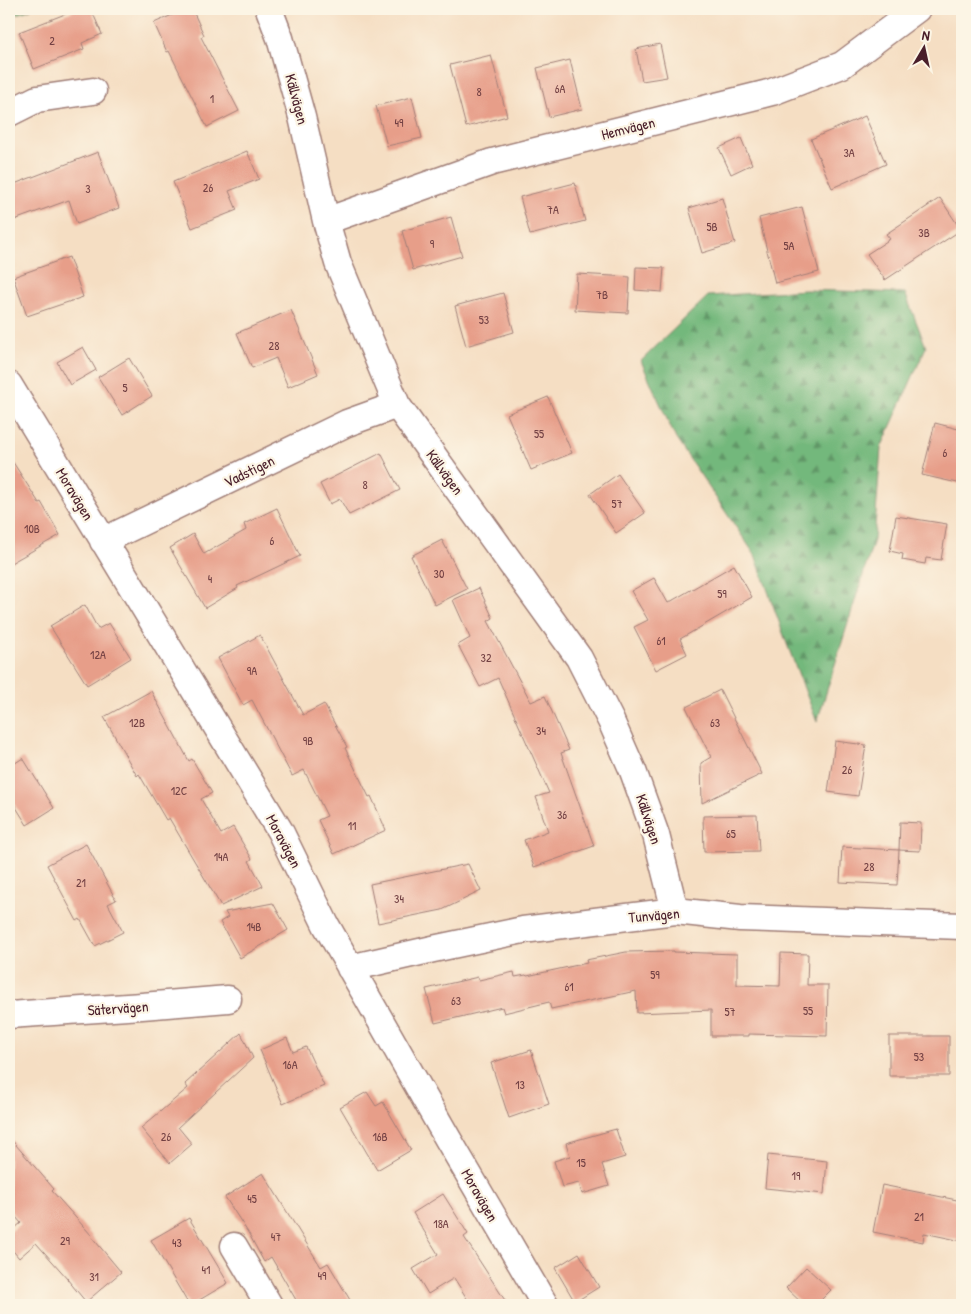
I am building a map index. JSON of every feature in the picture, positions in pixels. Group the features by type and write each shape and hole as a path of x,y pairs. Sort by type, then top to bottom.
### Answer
{"street":[{"name":"Källvägen","path":"269,9 280,38 302,116 326,221 338,263 397,405 578,658 611,721 633,771 656,835 675,911"},
{"name":"Hemvägen","path":"326,221 492,162 772,92 842,65 917,9"},
{"path":"9,113 38,99 93,91"},
{"name":"Moravägen","path":"9,385 280,831 326,925 350,968 545,1305"},
{"name":"Vadstigen","path":"103,541 347,423 397,405"},
{"name":"Tunvägen","path":"350,968 523,930 675,911 740,918 962,926"},
{"name":"Sätervägen","path":"9,1015 228,998"},
{"path":"234,1246 269,1305"}],"green space":[{"path":"9,9 31,9 9,17"},
{"path":"806,290 905,293 926,347 881,448 874,540 817,722 755,555 676,439 641,361 708,296"}],"building":[{"path":"78,9 91,9 102,34 82,43 84,49 34,69 19,32"},
{"path":"186,9 192,9 204,35 201,37 239,111 207,127 169,51 167,52 154,23"},
{"path":"660,44 667,77 642,81 636,49"},
{"path":"491,55 507,116 466,127 450,65"},
{"path":"570,60 582,109 549,117 537,68"},
{"path":"412,97 422,138 387,146 376,106"},
{"path":"865,116 886,164 832,188 811,139"},
{"path":"741,138 752,164 731,174 719,148"},
{"path":"247,151 259,179 229,191 237,210 192,228 173,182"},
{"path":"98,152 119,208 77,224 69,200 9,222 9,186"},
{"path":"575,183 585,221 530,235 520,197"},
{"path":"722,198 735,243 702,253 689,208"},
{"path":"940,198 961,230 885,280 867,254 890,239 886,234"},
{"path":"802,207 819,272 775,283 759,218"},
{"path":"451,217 462,256 413,270 402,231"},
{"path":"69,257 83,297 27,316 13,277"},
{"path":"636,267 664,268 662,292 635,290"},
{"path":"577,274 630,277 628,313 575,310"},
{"path":"503,293 514,332 466,346 455,306"},
{"path":"291,310 318,374 288,387 276,358 252,368 237,333"},
{"path":"83,347 96,370 70,385 57,362"},
{"path":"129,358 152,396 122,415 98,377"},
{"path":"548,397 572,453 531,470 507,414"},
{"path":"935,423 962,430 962,484 922,475"},
{"path":"381,453 400,490 349,515 340,499 330,504 320,484"},
{"path":"9,456 39,503 41,502 60,535 9,564"},
{"path":"618,474 645,513 616,533 590,494"},
{"path":"277,508 300,556 237,586 238,588 205,608 170,548 193,534 204,554 246,530 244,524"},
{"path":"896,516 947,524 941,560 926,558 925,564 902,560 903,554 890,551"},
{"path":"442,540 467,589 435,605 411,556"},
{"path":"734,565 752,597 680,639 687,654 656,670 634,627 648,620 631,591 654,578 668,603"},
{"path":"479,588 493,618 488,621 531,702 545,696 569,750 561,753 594,846 534,867 524,840 548,831 536,797 549,793 498,678 480,687 458,645 470,638 453,600"},
{"path":"85,605 98,629 109,623 131,658 87,685 50,626"},
{"path":"260,635 303,715 324,704 347,747 345,748 369,797 371,796 386,830 334,854 318,820 327,816 304,770 292,776 252,700 243,705 218,658"},
{"path":"720,690 762,774 702,803 701,763 711,757 686,707"},
{"path":"151,691 189,761 192,759 212,793 201,799 221,834 233,827 252,859 249,861 263,886 221,906 169,818 166,820 139,774 137,776 104,717"},
{"path":"835,741 866,745 858,796 828,792"},
{"path":"23,758 54,808 27,825 9,796 9,767"},
{"path":"757,815 759,851 704,852 703,816"},
{"path":"900,822 921,823 920,851 899,850"},
{"path":"86,844 116,900 108,904 123,932 95,946 80,919 77,921 47,865"},
{"path":"842,847 899,850 897,885 840,882"},
{"path":"468,864 481,891 442,910 378,923 370,884"},
{"path":"273,903 288,930 240,958 220,922 228,917 225,912"},
{"path":"674,951 737,954 737,985 780,986 781,953 808,954 807,985 828,985 827,1036 749,1034 749,1036 711,1036 711,1010 637,1013 636,991 551,1009 549,1002 504,1013 502,1007 435,1023 426,989 478,977 479,980 514,972 515,977 527,976 587,963 586,960 626,952"},
{"path":"241,1033 253,1058 178,1127 192,1144 170,1163 141,1128 188,1088 185,1084"},
{"path":"889,1036 949,1036 949,1076 889,1076"},
{"path":"287,1038 293,1052 306,1047 324,1086 283,1104 260,1050"},
{"path":"531,1050 549,1104 509,1118 491,1063"},
{"path":"367,1092 376,1106 383,1102 411,1150 377,1170 340,1107"},
{"path":"616,1129 625,1157 602,1164 609,1186 582,1194 579,1183 562,1187 554,1161 570,1156 566,1143"},
{"path":"9,1137 121,1272 86,1302 36,1243 19,1258 9,1246 9,1233 21,1223 9,1209"},
{"path":"768,1155 827,1161 824,1194 765,1188"},
{"path":"263,1173 321,1267 328,1263 353,1305 299,1305 271,1257 264,1262 249,1234 225,1197"},
{"path":"882,1185 962,1201 962,1241 924,1233 923,1242 873,1232"},
{"path":"443,1194 468,1234 464,1237 508,1305 471,1305 454,1278 428,1294 413,1269 438,1254 413,1213"},
{"path":"189,1218 228,1283 191,1305 189,1305 151,1240"},
{"path":"579,1253 599,1287 575,1302 555,1268"},
{"path":"806,1267 831,1290 816,1305 804,1305 786,1288"}]}
